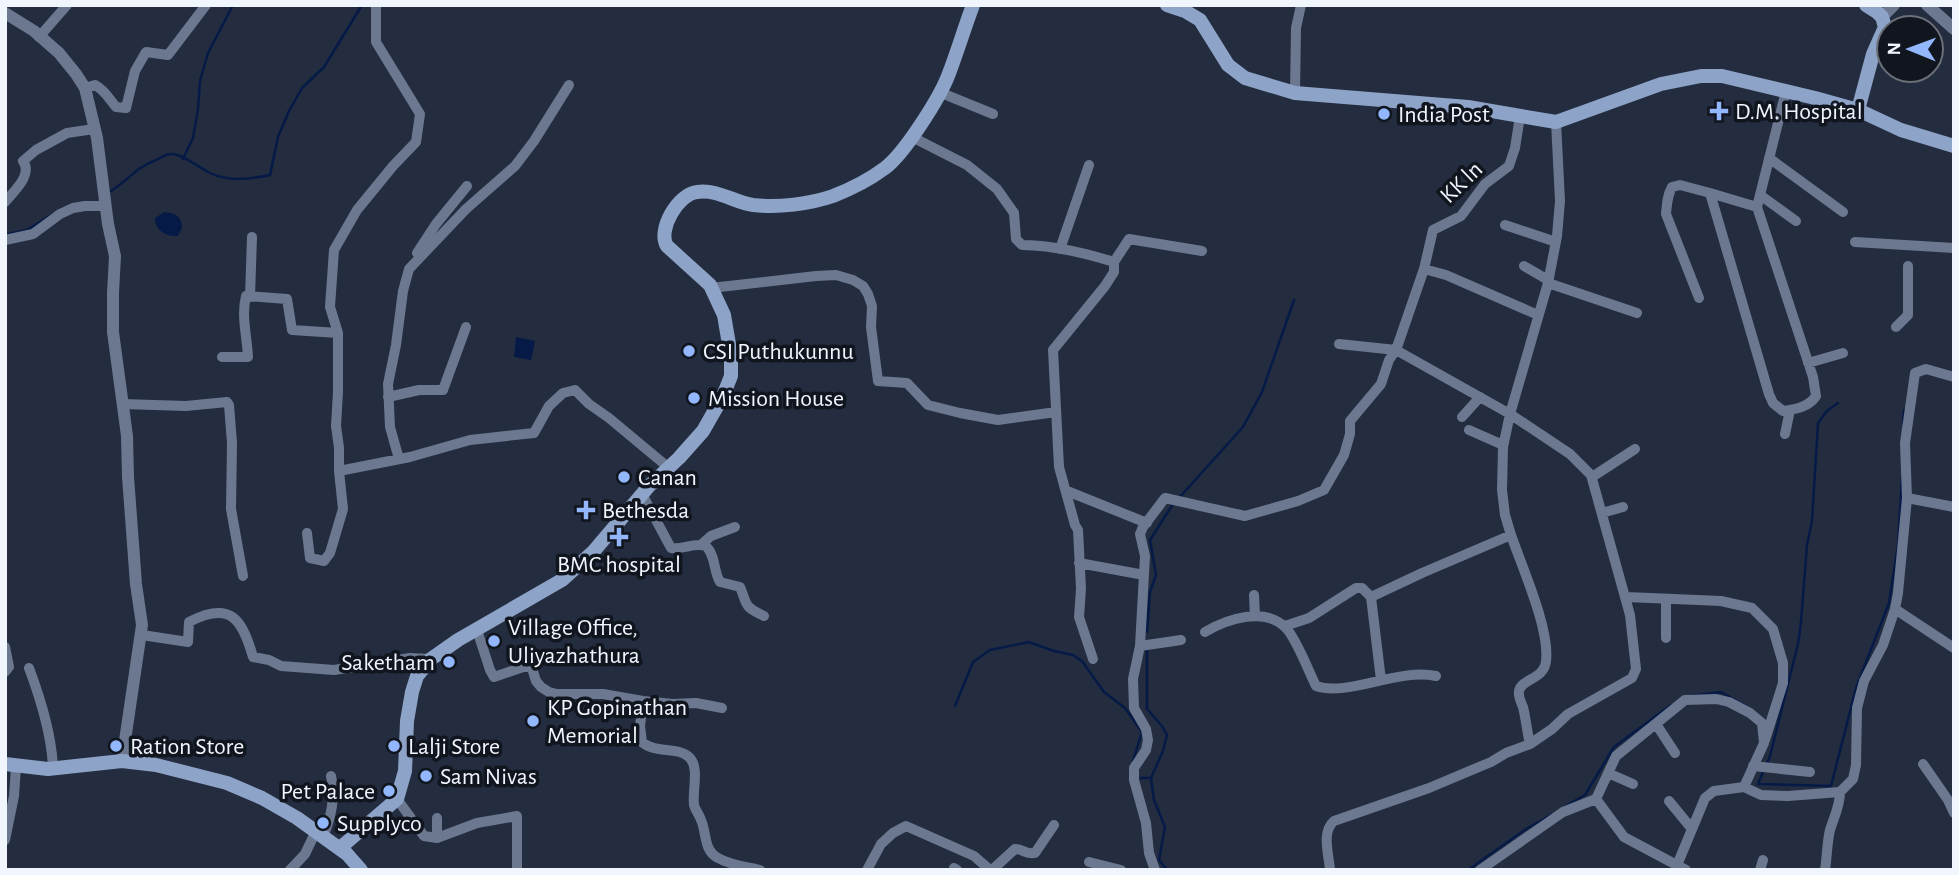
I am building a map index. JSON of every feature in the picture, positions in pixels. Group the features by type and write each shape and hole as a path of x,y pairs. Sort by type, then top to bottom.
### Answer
{"main road":[{"path":"340,848 397,799 405,771 407,721 412,692 417,676 431,659 562,580 593,552 642,494 703,431 723,396 731,376 731,356 724,315 711,288 698,272 664,242 668,221 682,198 692,192 708,191 752,205 793,204 831,197 856,186 887,167 912,137 947,79 973,5"},
{"path":"1167,5 1200,20 1228,65 1245,78 1294,93 1468,107 1556,122 1661,85 1701,76 1722,76 1858,110 1901,130 1954,145"},
{"path":"1858,110 1875,48"},
{"path":"11,766 53,769 122,761 156,765 226,783 262,798 298,818 347,853 361,870"}],"street":[{"path":"39,37 67,5"},
{"path":"85,88 95,85 105,92 116,107 126,108 135,71 146,52 168,55 206,5"},
{"path":"307,533 310,558 324,561 330,553 343,509 336,426 338,333 331,307 334,250 357,210 416,142 420,114 376,41 376,5"},
{"path":"1294,93 1296,29 1301,5"},
{"path":"1927,5 1954,29"},
{"path":"5,13 59,54 76,74 85,88 97,138 115,256 113,332 127,436 136,583 142,625 122,761"},
{"path":"409,269 459,216 515,166 569,85"},
{"path":"1710,193 1773,404 1783,411 1805,405 1816,396 1808,363 1757,208 1786,91"},
{"path":"939,92 993,114"},
{"name":"KK ln","path":"1147,523 1164,498 1245,516 1298,501 1324,490 1344,454 1350,434 1350,421 1381,384 1389,360 1396,350 1424,269 1433,230 1461,216 1485,184 1508,166 1515,148 1520,116"},
{"path":"1530,744 1518,696 1519,690 1522,685 1541,673 1546,663 1546,650 1541,621 1505,515 1502,490 1503,445 1548,282 1556,242 1560,201 1556,122"},
{"path":"5,202 26,175 27,166 23,161 36,150 67,133 94,130"},
{"path":"912,137 967,165 997,189 1014,212 1016,239 1022,245 1089,254 1114,262"},
{"path":"1769,158 1843,212"},
{"path":"1060,249 1089,165"},
{"path":"1699,298 1666,214 1668,194 1672,187 1680,185 1757,208"},
{"path":"399,459 390,427 388,384 403,291 409,269 420,248 467,186"},
{"path":"1760,195 1796,221"},
{"path":"5,240 33,234 73,208 106,206"},
{"path":"1505,225 1556,242"},
{"path":"250,297 252,237"},
{"path":"1093,659 1079,617 1081,589 1078,530 1059,467 1053,350 1105,286 1114,272 1114,262 1129,239 1202,251"},
{"path":"1855,242 1954,248"},
{"path":"1524,266 1548,282 1637,313"},
{"path":"1896,327 1908,315 1908,266"},
{"path":"1424,269 1446,275 1538,316"},
{"path":"711,288 816,276 836,275 853,280 863,286 872,306 871,327 878,381 907,383 929,405 998,420 1056,412"},
{"path":"222,357 247,357 243,310 246,296 287,299 292,330 338,333"},
{"path":"388,397 419,390 443,390 466,327"},
{"path":"1330,870 1326,833 1334,821 1429,788 1491,762 1506,752 1530,744 1568,714 1632,678 1636,669 1635,646 1626,597 1592,477 1570,454 1510,414 1396,350 1339,344"},
{"path":"1808,363 1843,353"},
{"path":"1825,870 1829,833 1838,811 1840,792 1853,779 1856,765 1857,708 1864,681 1883,645 1898,593 1907,498 1905,443 1915,373 1926,369 1954,377"},
{"path":"339,471 399,459 470,440 534,433 549,406 563,393 575,390 668,468"},
{"path":"1462,417 1480,397"},
{"path":"122,404 186,406 227,402 232,443 231,509 243,576"},
{"path":"1785,434 1790,410"},
{"path":"1469,430 1503,445"},
{"path":"1592,477 1635,449"},
{"path":"1067,491 1147,523 1140,534 1145,556 1140,646 1133,679 1134,708 1146,729 1148,740 1146,750 1134,768 1134,780 1155,870"},
{"path":"642,494 671,548 702,544 711,536 735,527"},
{"path":"1907,498 1954,507"},
{"path":"1602,513 1623,507"},
{"path":"1371,597 1511,535"},
{"path":"702,544 710,549 720,582 740,587 748,608 764,616"},
{"path":"1079,564 1144,575"},
{"path":"1285,626 1310,618 1356,588 1362,588 1371,597 1381,680"},
{"path":"1254,595 1255,616"},
{"path":"1626,597 1721,601 1752,608 1773,629 1783,663 1783,683 1764,743 1744,787"},
{"path":"1666,638 1667,600"},
{"path":"1895,609 1954,648"},
{"path":"142,635 188,642 189,622 208,612 229,615 246,631 253,657 281,666 334,670 410,658 431,659"},
{"path":"1205,632 1221,623 1255,616 1271,618 1285,626 1316,686 1322,688 1348,687 1413,673 1436,676"},
{"path":"477,630 490,670 495,677 526,666 532,668 536,681 557,694 586,693 673,704 696,703 722,708"},
{"path":"1140,646 1181,640"},
{"path":"5,647 9,667 5,672"},
{"path":"29,668 52,752 53,769"},
{"path":"1480,870 1563,812 1596,799 1616,757 1685,701 1716,699 1729,702 1750,713 1762,723 1764,743"},
{"path":"643,701 640,726 642,742 652,748 687,755 691,759 694,768 694,803 712,854 719,859 760,870"},
{"path":"1657,724 1675,753"},
{"path":"1923,764 1954,813"},
{"path":"5,840 14,796 11,766"},
{"path":"1753,766 1810,772"},
{"path":"1608,773 1633,784"},
{"path":"290,870 305,854 330,817 334,785 331,776"},
{"path":"1596,799 1624,837 1679,868 1705,798 1714,791 1744,787 1761,795 1788,796 1840,792"},
{"path":"397,799 424,835 437,838 486,821 517,816 517,870"},
{"path":"1669,801 1692,829"},
{"path":"437,818 437,838"},
{"path":"867,870 881,844 893,833 906,827 974,856 991,870 1015,849 1035,853 1054,825"},
{"path":"1089,862 1121,870"}],"water":[{"path":"164,212 175,214 179,218 182,228 178,236 165,234 157,226 155,218"},
{"path":"516,337 535,341 531,360 514,357"}],"waterway":[{"path":"183,159 193,138 200,81 208,53 233,5"},
{"path":"111,191 143,166 169,154 180,156 225,178 270,175 278,137 289,111 302,88 324,67 362,5"},
{"path":"8,234 27,230 53,214"},
{"path":"1178,499 1243,427 1262,392 1294,300"},
{"path":"1767,764 1798,644 1807,545 1812,521 1818,423 1827,411 1838,403"},
{"path":"1903,423 1904,410"},
{"path":"1764,770 1758,784 1831,786 1856,688 1889,603 1898,545 1902,478"},
{"path":"1147,632 1150,592 1156,575 1150,540 1173,504"},
{"path":"955,706 973,662 990,650 1029,642 1073,655 1082,661 1104,692 1125,708 1142,732 1133,761"},
{"path":"1147,648 1147,709 1167,735 1151,778 1154,800 1165,827 1159,860 1167,870"},
{"path":"1690,696 1721,692 1746,706"},
{"path":"1564,807 1585,795 1614,747 1671,705"},
{"path":"1141,778 1151,778"},
{"path":"1468,870 1526,829 1553,814"}],"place":[{"name":"D.M. Hospital","path":"1719,111"},
{"name":"India Post","path":"1384,114"},
{"name":"CSI Puthukunnu","path":"689,351"},
{"name":"Mission House","path":"694,398"},
{"name":"Canan","path":"624,477"},
{"name":"Bethesda","path":"586,510"},
{"name":"BMC hospital","path":"619,537"},
{"name":"Village Office, Uliyazhathura","path":"494,641"},
{"name":"Saketham","path":"449,662"},
{"name":"KP Gopinathan Memorial","path":"533,721"},
{"name":"Ration Store","path":"116,746"},
{"name":"Lalji Store","path":"394,746"},
{"name":"Sam Nivas","path":"426,776"},
{"name":"Pet Palace","path":"389,791"},
{"name":"Supplyco","path":"323,823"}]}
